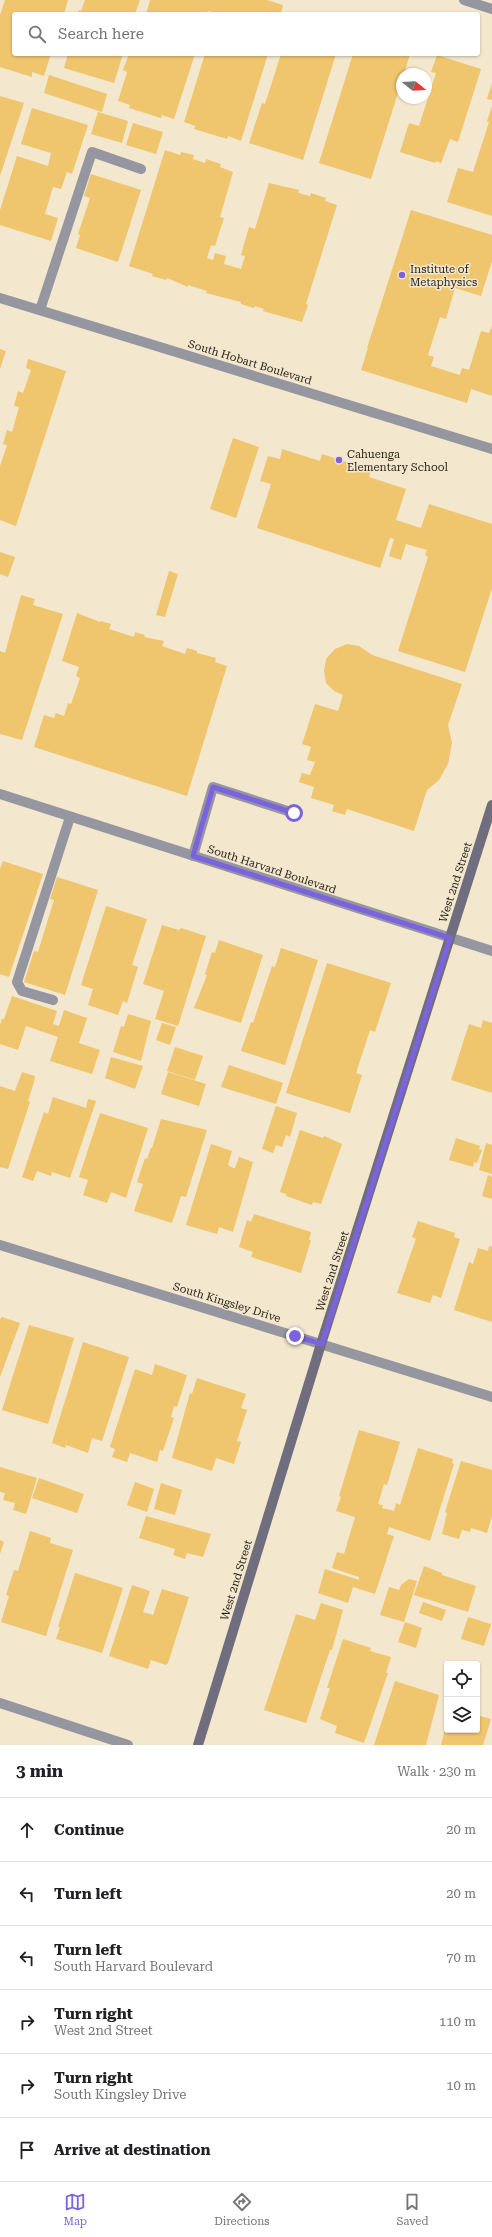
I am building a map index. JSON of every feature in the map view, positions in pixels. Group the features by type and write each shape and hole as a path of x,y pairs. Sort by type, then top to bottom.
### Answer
{"street":[{"path":"464,0 492,9"},
{"path":"40,310 92,152 141,169"},
{"name":"South Hobart Boulevard","path":"0,298 492,449"},
{"path":"193,856 213,787 294,813"},
{"name":"South Harvard Boulevard","path":"0,794 492,951"},
{"name":"West 2nd Street","path":"198,1745 322,1344 492,805"},
{"path":"53,1000 22,991 17,982 70,817"},
{"name":"South Kingsley Drive","path":"0,1245 492,1397"},
{"path":"0,1703 128,1745"}],"building":[{"path":"5,0 68,0 65,12 12,12 12,56 50,56 44,76 32,72 32,77 0,67 0,15"},
{"path":"85,0 140,0 136,12 78,12 79,10 81,11"},
{"path":"150,0 267,0 283,5 281,12 147,12"},
{"path":"67,56 122,56 114,83 64,68"},
{"path":"128,56 194,56 174,119 162,115 161,118 129,108 130,105 118,101 127,72 123,70"},
{"path":"204,56 267,56 241,141 228,136 227,139 194,129 195,126 184,122"},
{"path":"280,56 335,56 303,160 249,143 262,103 265,104"},
{"path":"352,56 409,56 406,68 396,68 396,99 371,179 319,163"},
{"path":"437,56 481,69 458,142 450,139 441,163 436,161 435,163 400,152 409,123 419,126 426,104 432,104 432,85 436,73 432,72 432,69"},
{"path":"49,75 107,94 102,112 44,93"},
{"path":"492,83 492,100 487,99"},
{"path":"0,96 24,103 0,176"},
{"path":"492,106 492,216 447,202 458,168 473,172 489,122 487,121"},
{"path":"32,108 88,125 72,174 67,172 61,189 53,187 45,214 58,218 51,241 0,225 0,210 17,156 48,166 51,153 21,144"},
{"path":"98,112 128,121 122,143 91,134"},
{"path":"133,123 163,132 156,154 126,145"},
{"path":"165,150 180,155 181,152 194,155 193,159 205,163 206,159 221,164 220,167 233,172 220,217 224,218 215,246 211,245 207,258 213,260 215,253 226,256 224,264 241,269 245,256 241,255 249,227 255,229 269,183 299,190 298,193 310,196 311,193 326,198 325,201 337,205 306,304 308,305 302,322 263,311 264,309 255,306 254,308 241,304 241,302 206,293 207,291 188,285 188,287 167,278 166,280 152,276 153,274 129,266"},
{"path":"91,174 141,190 118,262 76,248 80,235 78,234 90,198 84,196"},
{"path":"411,210 492,235 492,261 481,296 455,288 446,319 440,317 428,355 434,357 431,366 460,375 462,368 469,370 481,331 489,333 492,326 492,396 471,389 467,403 361,370"},
{"path":"0,349 6,351 0,369"},
{"path":"28,359 66,371 16,526 0,520 0,466 7,445 3,444 7,430 12,432 19,407 14,406 18,391 23,393 31,370 26,368"},
{"path":"233,438 259,447 236,518 210,509"},
{"path":"282,449 320,461 322,454 371,470 369,477 406,489 396,520 421,528 429,504 492,524 492,588 465,672 398,651 428,557 425,555 427,550 406,544 401,560 389,556 394,539 390,538 380,568 257,528 271,484 260,481 268,456 280,459"},
{"path":"0,552 15,557 8,577 0,574"},
{"path":"169,571 178,574 165,617 156,615"},
{"path":"21,595 35,599 33,605 63,614 22,740 0,734 0,651 5,653"},
{"path":"77,613 100,622 111,624 109,629 134,637 135,632 145,635 144,637 164,641 162,646 185,654 187,648 197,651 197,653 216,658 215,662 227,666 187,796 34,747 44,715 54,718 56,713 64,716 68,703 71,704 80,678 76,676 79,667 62,661"},
{"path":"347,644 359,646 372,655 462,684 448,725 452,743 448,764 439,780 427,790 414,831 347,809 345,815 332,811 334,805 311,798 314,787 299,782 302,773 310,775 315,762 307,760 311,747 302,744 315,704 338,711 343,695 334,691 326,683 324,671 326,659 335,649"},
{"path":"3,861 43,874 9,977 0,974 0,869"},
{"path":"57,877 98,890 65,995 24,982 34,951 38,952 54,900 50,899"},
{"path":"106,906 147,919 132,965 138,967 127,1003 123,1001 118,1015 88,1005 93,989 81,985"},
{"path":"162,925 179,930 181,928 206,936 178,1026 155,1019 164,991 143,984"},
{"path":"219,940 263,955 241,1023 194,1008 207,975 205,974 212,952 215,953"},
{"path":"281,948 318,960 285,1065 241,1051 251,1022 253,1023 272,966 275,967"},
{"path":"327,963 391,983 375,1032 370,1030 356,1073 362,1075 350,1113 286,1093"},
{"path":"12,996 57,1011 53,1024 59,1026 64,1010 87,1018 79,1043 100,1050 92,1074 50,1061 58,1037 26,1026 18,1050 0,1044 0,1025 2,1019 4,1019"},
{"path":"128,1014 151,1021 141,1061 113,1052 121,1026 124,1027"},
{"path":"483,1020 492,1023 492,1093 451,1080 469,1024 481,1028"},
{"path":"162,1023 176,1027 170,1045 156,1040"},
{"path":"175,1047 203,1056 195,1080 167,1071"},
{"path":"111,1057 143,1066 135,1089 105,1078"},
{"path":"229,1065 283,1083 276,1104 221,1087"},
{"path":"22,1072 35,1076 28,1101 30,1102 8,1169 0,1167 0,1086 15,1091"},
{"path":"168,1072 206,1084 199,1106 161,1094"},
{"path":"53,1097 86,1108 88,1099 96,1101 70,1178 52,1172 51,1176 37,1171 33,1181 22,1177 44,1112 48,1114"},
{"path":"276,1106 297,1113 290,1137 286,1135 282,1147 276,1145 273,1153 262,1149"},
{"path":"100,1113 148,1128 126,1198 111,1192 107,1203 83,1195 88,1180 79,1177"},
{"path":"161,1119 207,1130 186,1197 181,1196 172,1223 134,1211 143,1184 137,1182 145,1158 147,1159 152,1148"},
{"path":"300,1130 323,1138 324,1136 342,1144 321,1204 313,1202 312,1205 286,1196 286,1194 280,1192"},
{"path":"456,1138 480,1146 479,1149 482,1150 477,1163 474,1162 473,1167 449,1160"},
{"path":"486,1143 492,1145 492,1174 479,1170"},
{"path":"211,1144 232,1151 228,1165 233,1168 235,1168 239,1157 253,1162 233,1232 219,1227 217,1234 186,1225"},
{"path":"488,1175 492,1177 492,1199 482,1196"},
{"path":"254,1214 311,1232 309,1240 311,1240 301,1273 251,1257 253,1252 239,1247 247,1220 251,1222"},
{"path":"418,1221 455,1233 454,1237 460,1239 441,1298 433,1295 430,1303 397,1293 416,1239 412,1237"},
{"path":"489,1246 492,1247 492,1322 454,1310 469,1262 473,1264 478,1248 488,1251"},
{"path":"2,1317 20,1323 0,1377 0,1319"},
{"path":"29,1325 74,1338 48,1424 2,1410"},
{"path":"83,1342 129,1357 102,1441 92,1438 88,1453 66,1445 65,1448 52,1443"},
{"path":"155,1364 187,1375 177,1407 174,1406 171,1417 174,1418 163,1451 160,1450 157,1462 130,1453 127,1462 112,1457 115,1449 110,1447 135,1369 152,1375"},
{"path":"197,1378 246,1394 241,1408 247,1410 237,1441 241,1442 234,1464 216,1458 212,1471 172,1458 190,1393 192,1394"},
{"path":"359,1430 400,1442 387,1485 384,1484 378,1504 383,1505 382,1508 394,1511 396,1503 400,1505 418,1448 453,1459 452,1463 454,1464 430,1541 389,1527 387,1534 394,1536 375,1594 353,1587 348,1603 318,1593 325,1569 359,1580 359,1577 332,1568 337,1552 344,1554 355,1517 336,1511 341,1497 339,1496"},
{"path":"461,1461 492,1470 492,1516 487,1533 471,1528 470,1532 462,1530 459,1539 442,1534 447,1513 445,1512"},
{"path":"0,1467 37,1478 26,1514 13,1510 15,1503 3,1500 5,1493 0,1492"},
{"path":"39,1478 84,1494 77,1513 32,1498"},
{"path":"135,1482 154,1489 147,1512 127,1505"},
{"path":"161,1483 182,1490 175,1515 154,1509"},
{"path":"146,1516 211,1534 203,1557 187,1553 185,1559 173,1555 175,1549 139,1538"},
{"path":"30,1531 51,1538 50,1543 73,1550 46,1636 1,1622 9,1596 6,1595 14,1570 18,1571"},
{"path":"0,1540 4,1542 0,1554"},
{"path":"424,1566 442,1573 442,1575 476,1586 468,1612 414,1595"},
{"path":"75,1573 123,1588 102,1653 56,1639 60,1627 58,1627"},
{"path":"409,1579 417,1581 404,1622 380,1615 389,1587 399,1590 401,1585"},
{"path":"132,1585 150,1591 143,1612 153,1615 162,1589 189,1597 168,1663 166,1665 151,1660 148,1669 109,1656"},
{"path":"423,1602 446,1610 442,1621 419,1613"},
{"path":"321,1603 343,1610 332,1650 330,1650 306,1723 264,1710 296,1614 315,1620"},
{"path":"468,1617 491,1624 484,1646 461,1639"},
{"path":"405,1622 422,1628 416,1648 398,1642"},
{"path":"343,1639 371,1648 370,1651 391,1657 386,1673 388,1673 364,1743 335,1733 337,1726 320,1719 330,1688 327,1688"},
{"path":"395,1681 439,1695 426,1745 374,1745"},
{"path":"480,1716 491,1719 483,1745 441,1745 444,1733 480,1733"}],"place":[{"name":"Institute of Metaphysics","path":"402,275"},
{"name":"Cahuenga Elementary School","path":"339,460"}],"route":[{"path":"294,813 213,787 193,856 450,938 322,1344 295,1336"}]}
